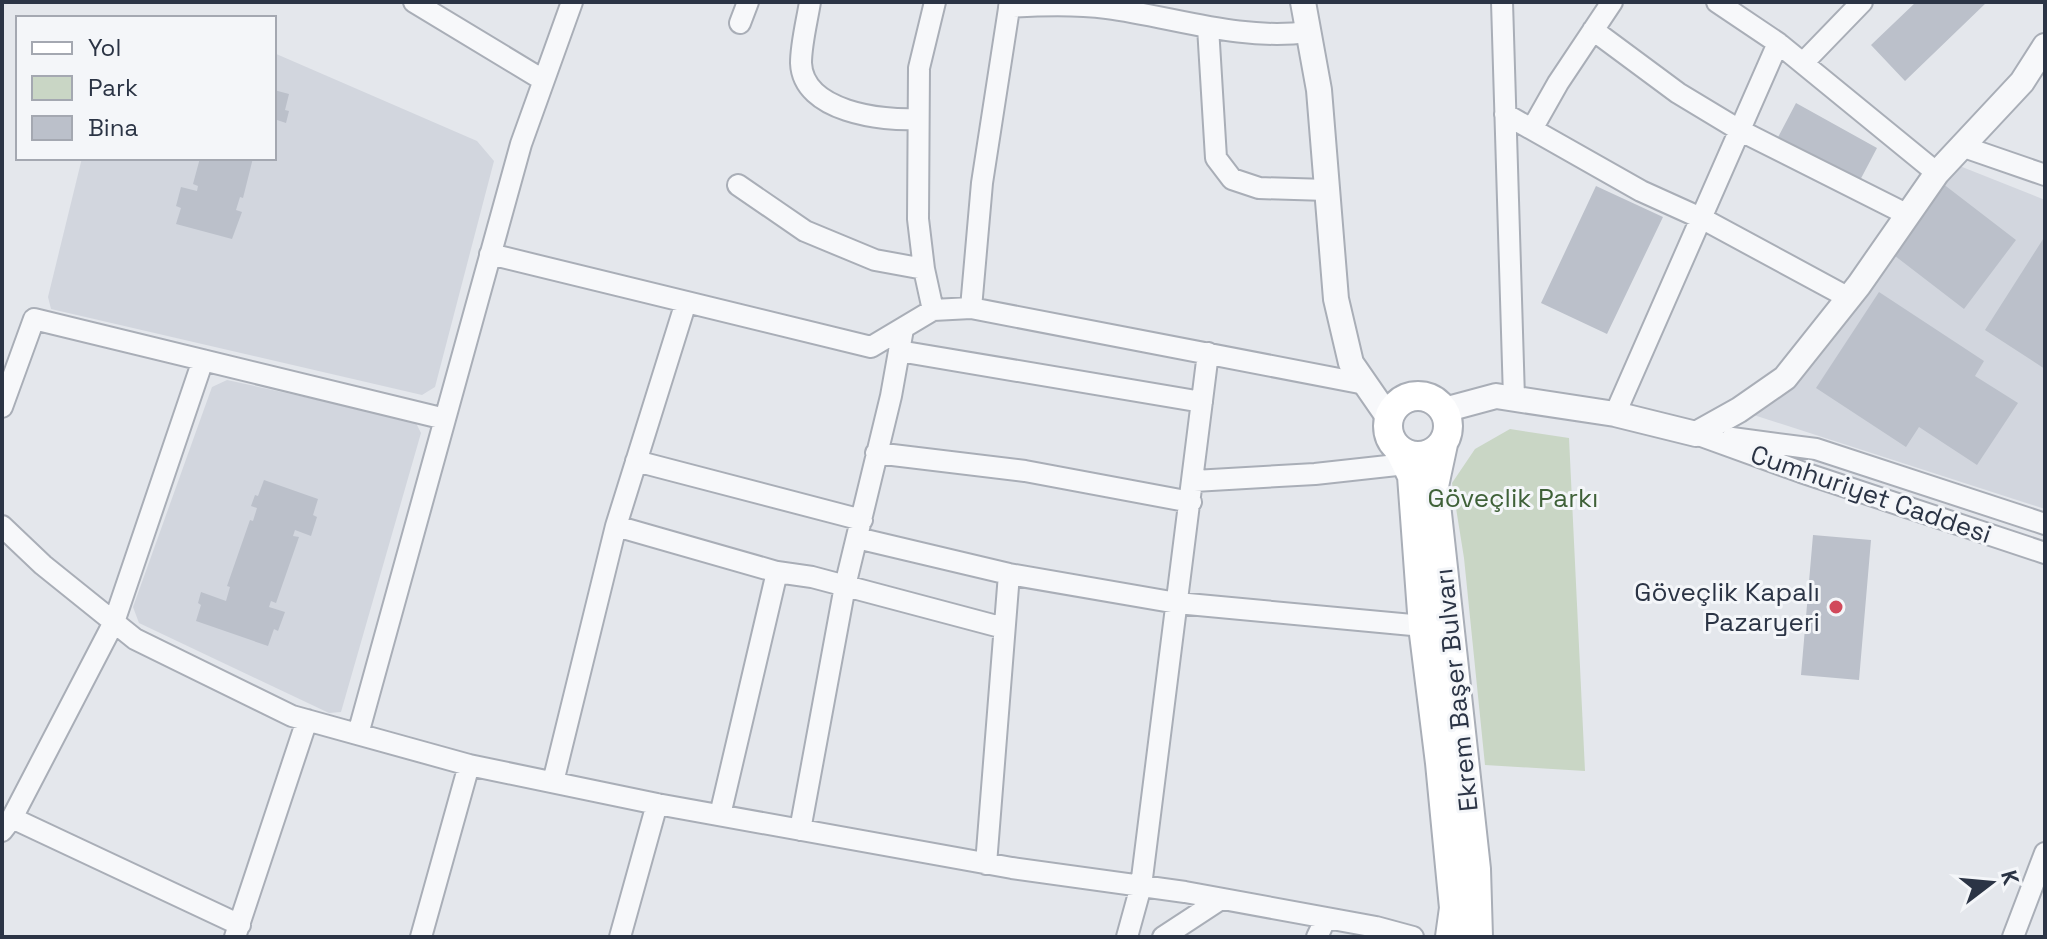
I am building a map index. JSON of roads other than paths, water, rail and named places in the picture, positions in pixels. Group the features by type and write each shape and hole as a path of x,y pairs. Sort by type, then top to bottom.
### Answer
{"main road":[{"path":"1425,396 1436,401 1444,410 1449,421 1443,444 1423,456 1403,458 1388,431 1394,408 1402,400 1425,396"},
{"name":"Ekrem Başer Bulvarı","path":"1443,444 1434,486 1476,869 1478,937"},
{"name":"Ekrem Başer Bulvarı","path":"1403,458 1412,476 1423,626 1454,908 1450,937"}],"street":[{"path":"414,2 543,80"},
{"path":"358,734 521,144 572,2"},
{"path":"740,23 748,2"},
{"path":"810,2 801,64 805,81 816,95 846,110 890,121 918,119"},
{"path":"933,310 918,219 918,119 919,68 935,2"},
{"path":"1303,2 1319,90 1336,299 1351,363 1389,418"},
{"path":"1502,2 1514,398"},
{"path":"1532,129 1558,83 1612,2"},
{"path":"1717,2 1778,43 1937,173"},
{"path":"1803,63 1862,2"},
{"path":"971,308 982,183 1009,4 1150,9 1208,27 1254,35 1308,32"},
{"path":"1208,27 1216,158 1232,179 1259,188 1327,190"},
{"path":"1593,30 1678,93 1741,131 1908,215"},
{"path":"1615,414 1778,43"},
{"path":"1696,434 1739,410 1785,378 1849,298 1937,173 2022,82 2045,46"},
{"path":"1505,114 1641,191 1703,219 1849,298"},
{"path":"1964,147 2045,175"},
{"path":"738,185 805,231 875,260 924,269"},
{"path":"490,254 871,347 933,310 971,308 1365,384"},
{"path":"553,782 616,526 686,302"},
{"path":"2,407 34,319 445,419"},
{"path":"800,830 845,586 891,396 903,329"},
{"path":"899,351 1202,402"},
{"path":"1127,937 1141,886 1208,353"},
{"path":"203,360 114,622 7,824 238,931 307,720"},
{"name":"Cumhuriyet Caddesi","path":"1444,410 1496,396 1615,414 1696,434 2045,553"},
{"name":"Cumhuriyet Caddesi","path":"1696,434 1816,449 2045,524"},
{"path":"876,453 1025,471 1191,502"},
{"path":"1194,481 1315,474 1403,458"},
{"path":"636,461 1009,574 1177,603 1423,626"},
{"path":"2,526 43,565 135,639 292,716 469,765 657,804 986,864 1221,899 1376,927 1413,937"},
{"path":"616,526 777,572 812,577 1004,628"},
{"path":"720,815 777,572"},
{"path":"986,864 1009,574"},
{"path":"421,937 469,765"},
{"path":"620,937 657,804"},
{"path":"2013,937 2045,853"},
{"path":"1163,937 1221,899"},
{"path":"1317,937 1326,918"}],"place":[{"name":"Göveçlik Kapalı Pazaryeri","path":"1836,607"}],"park label":[{"name":"Göveçlik Parkı","path":"1513,498"}]}
